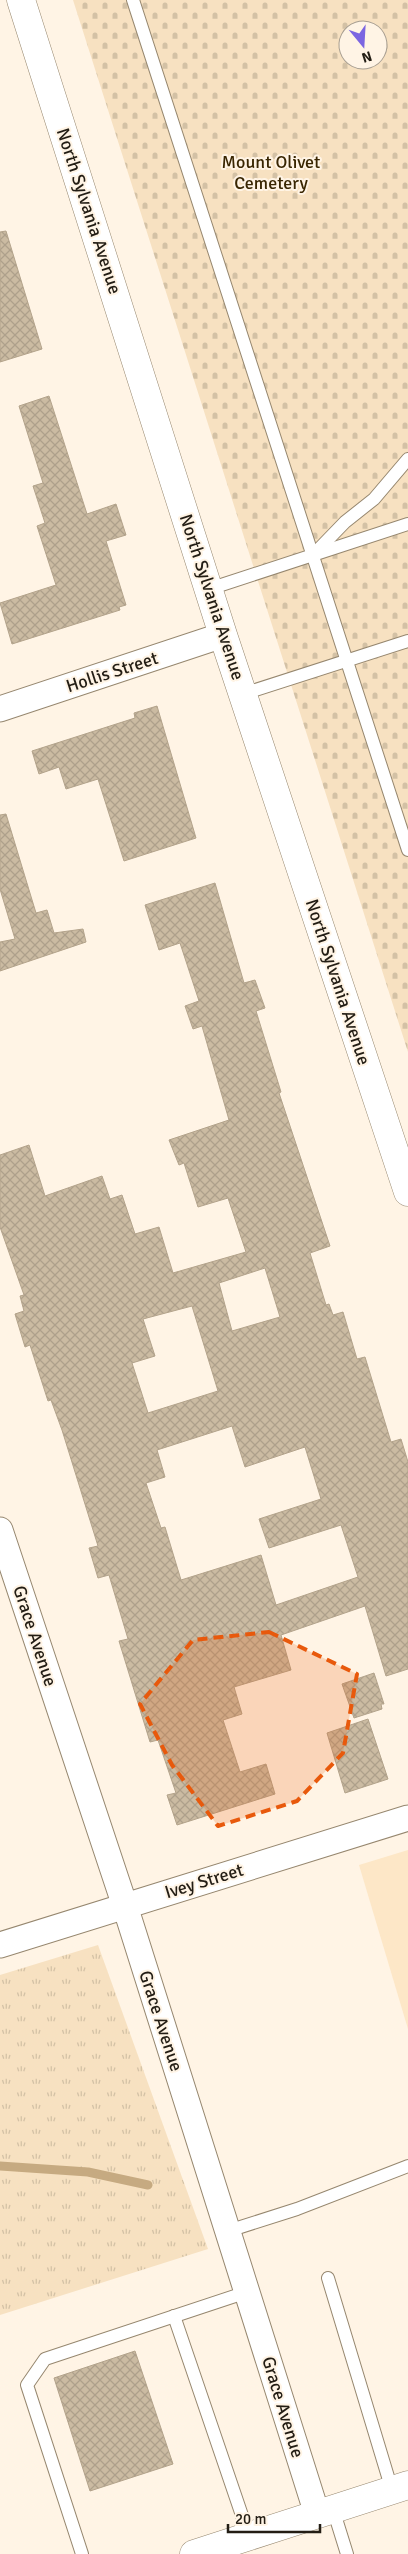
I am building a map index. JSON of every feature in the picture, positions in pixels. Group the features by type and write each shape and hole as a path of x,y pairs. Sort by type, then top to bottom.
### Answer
{"main road":[{"name":"North Sylvania Avenue","path":"21,0 208,589 408,1192"},
{"path":"199,2553 400,2488"}],"street":[{"name":"Hollis Street","path":"0,709 223,635"},
{"name":"Grace Avenue","path":"0,1530 125,1906 247,2292 325,2512"},
{"name":"Ivey Street","path":"0,1945 408,1818"}],"lane":[{"path":"134,0 408,850"},
{"path":"314,555 346,522 374,499 408,459"},
{"path":"208,589 408,524"},
{"path":"243,694 408,641"},
{"path":"228,2231 297,2209 408,2166"},
{"path":"328,2278 400,2488"},
{"path":"82,2554 27,2385 44,2359 247,2292"},
{"path":"174,2316 249,2536"},
{"path":"325,2512 347,2554"}],"highlighted area":[{"path":"269,1632 357,1674 343,1753 297,1801 218,1826 172,1765 140,1704 193,1640"}],"shaded area":[{"path":"408,1850 408,2029 359,1865"}],"green space":[{"name":"Mount Olivet Cemetery","path":"73,0 408,0 408,1052"},
{"path":"98,1945 208,2249 0,2315 0,1975"}],"building":[{"path":"6,231 42,349 0,362 0,232"},
{"path":"49,396 87,514 116,504 126,535 106,541 126,605 119,607 120,610 12,644 0,603 56,585 37,526 45,523 33,486 43,483 19,406"},
{"path":"157,706 196,838 124,861 98,779 66,789 59,767 39,774 32,751 135,718 134,713"},
{"path":"6,814 36,913 47,910 54,933 83,929 86,942 0,971 0,942 15,939 0,889 0,815"},
{"path":"215,883 244,983 255,980 265,1008 256,1011 281,1092 279,1093 330,1246 310,1253 326,1305 329,1304 333,1315 343,1312 357,1359 365,1357 391,1442 401,1439 408,1462 408,1669 386,1676 365,1606 281,1635 291,1670 234,1687 242,1714 223,1720 240,1772 266,1764 275,1794 177,1825 167,1795 176,1793 158,1740 150,1742 119,1641 128,1639 109,1575 98,1578 89,1548 98,1546 62,1430 51,1400 48,1401 30,1345 25,1347 15,1314 24,1311 20,1296 24,1295 0,1227 0,1155 29,1145 45,1196 102,1176 110,1199 122,1195 135,1234 159,1227 173,1273 246,1252 228,1198 198,1207 184,1163 179,1165 169,1140 229,1120 202,1026 193,1029 185,1006 199,1001 180,943 159,950 145,905","holes":["265,1268 280,1317 232,1331 219,1283","192,1306 218,1391 148,1413 132,1363 155,1356 143,1319","232,1426 245,1467 305,1447 321,1499 259,1519 269,1548 341,1525 358,1577 276,1605 261,1555 181,1580 165,1527 161,1528 146,1483 165,1477 157,1450"]},
{"path":"374,1673 384,1704 381,1704 382,1709 354,1718 342,1684"},
{"path":"368,1719 388,1779 345,1793 327,1733"},
{"path":"135,2351 173,2464 90,2491 54,2378"}],"waterway":[{"path":"0,2166 88,2172 148,2185"}]}
